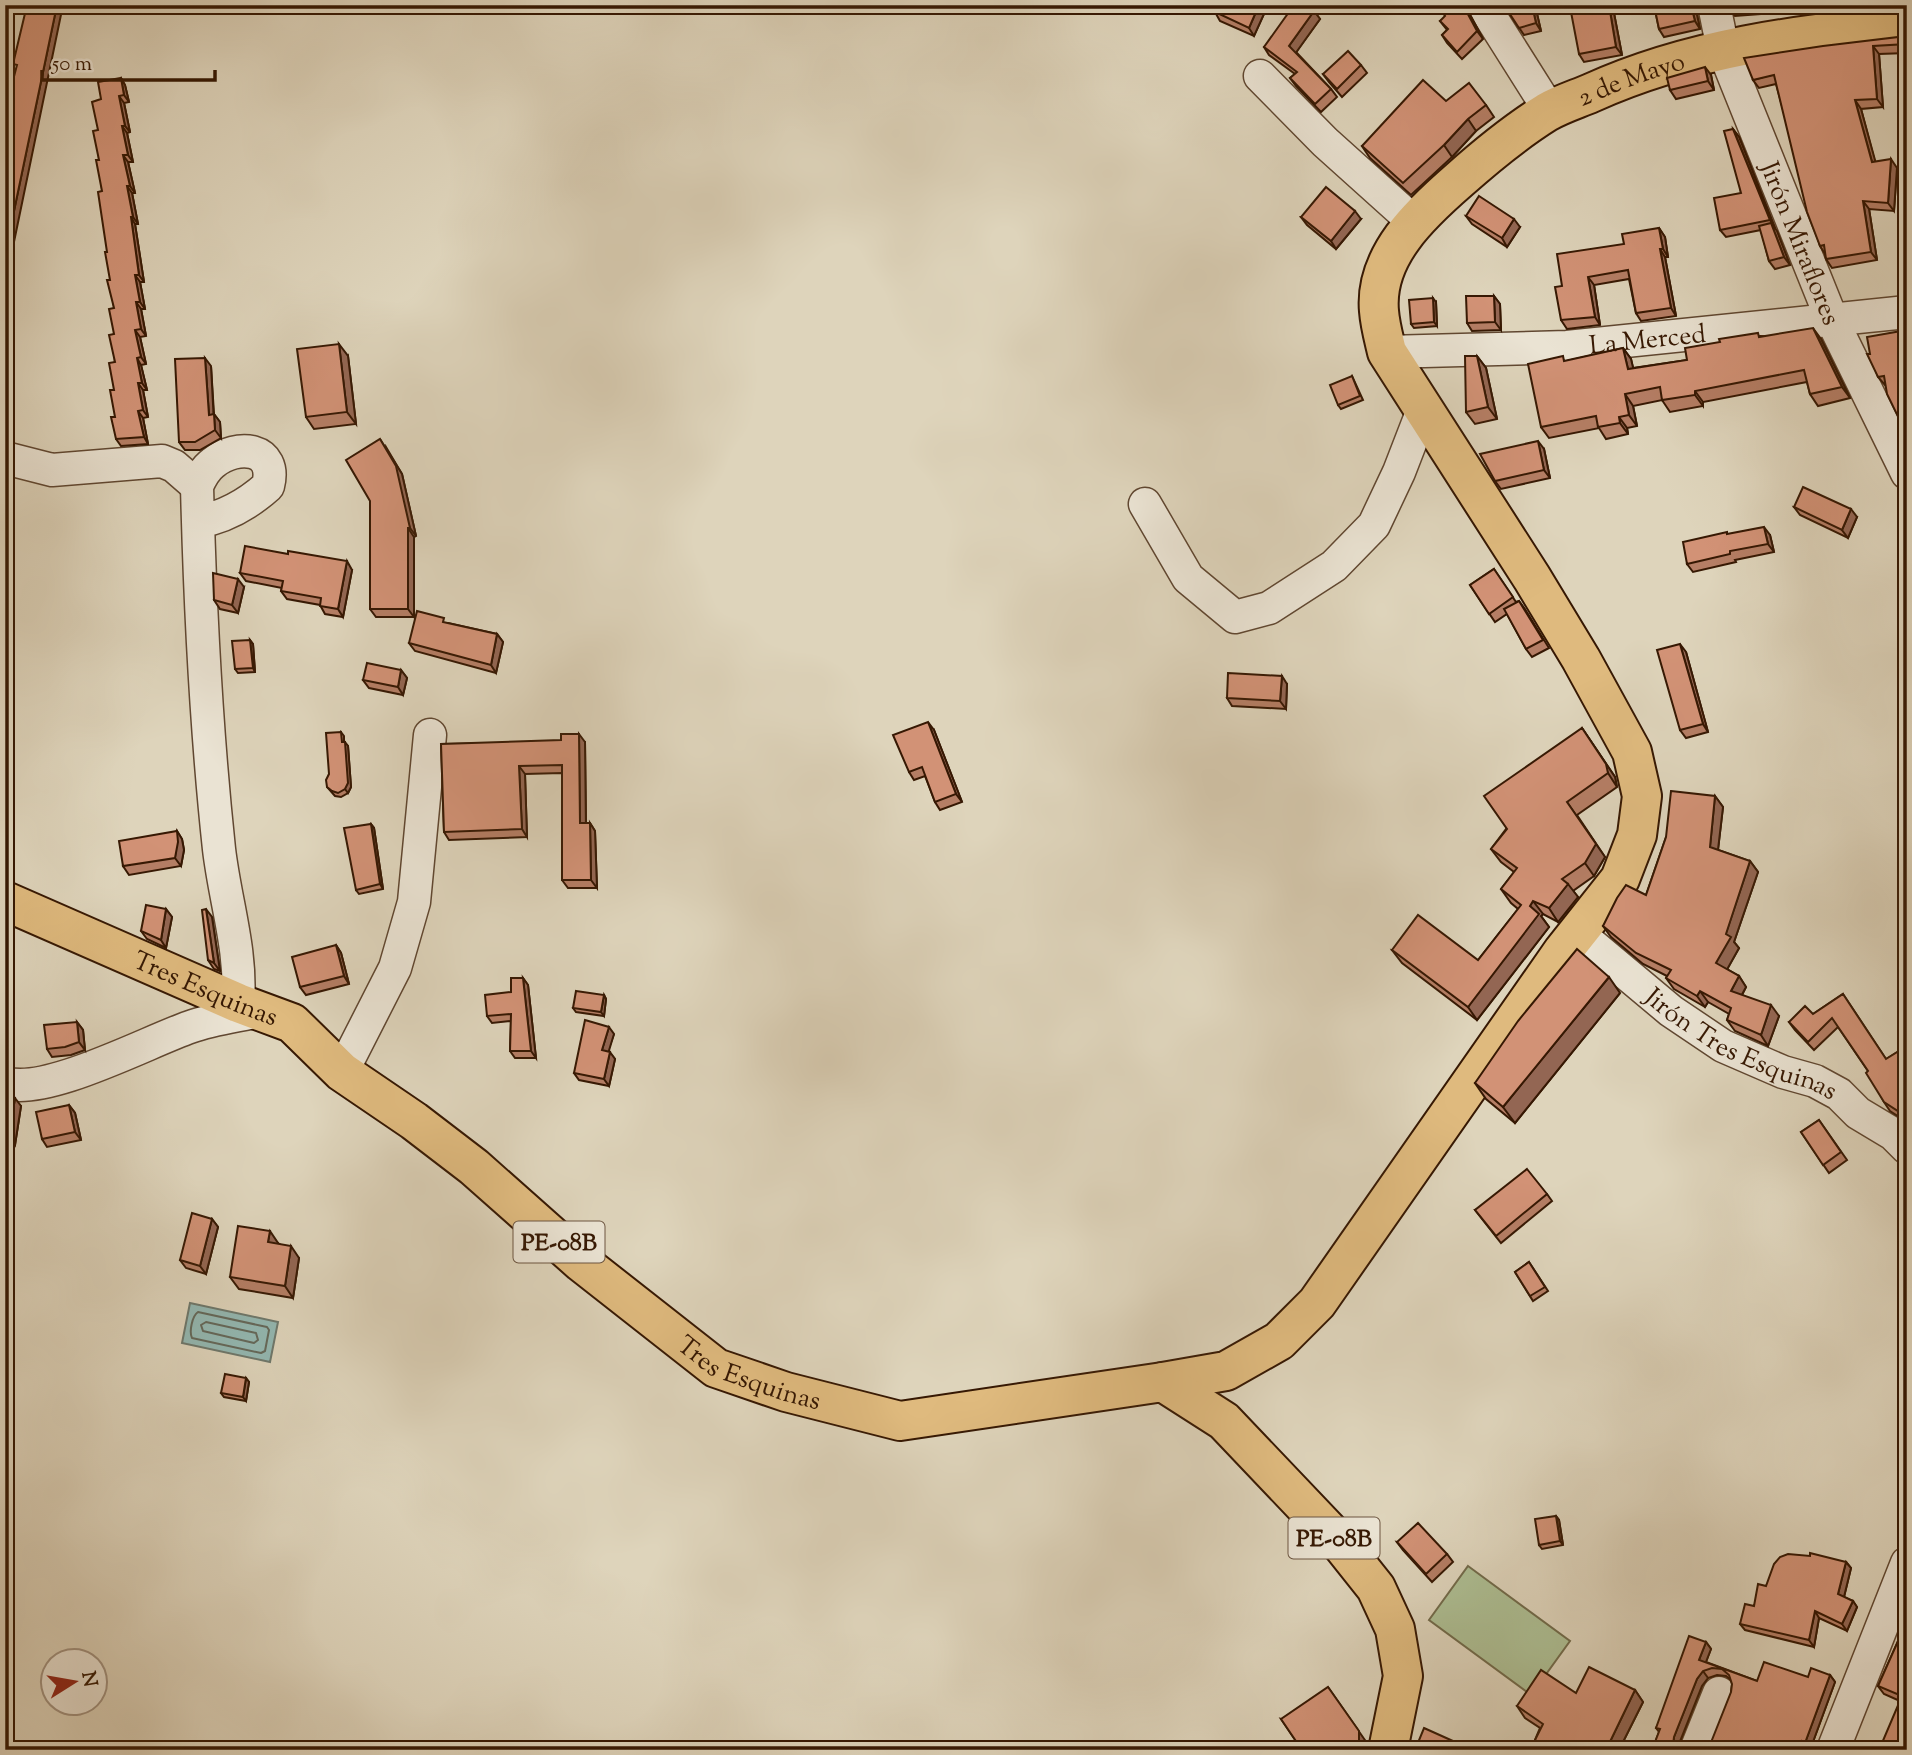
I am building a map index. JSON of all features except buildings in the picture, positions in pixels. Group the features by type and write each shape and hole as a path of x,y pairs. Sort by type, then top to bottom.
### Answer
{"main road":[{"name":"2 de Mayo","path":"1579,934 1620,879 1637,835 1642,796 1632,752 1581,659 1532,578 1387,352 1378,310 1381,276 1408,229 1503,141 1550,111 1625,77 1723,48 1828,31 1907,23"},
{"name":"Tres Esquinas","path":"5,901 248,1007 292,1023 342,1072 474,1167 581,1262 716,1368 786,1392 900,1421 1226,1371 1279,1341 1317,1303 1563,951 1579,934"},
{"name":"PE-08B","path":"1163,1382 1224,1421 1341,1544 1376,1588 1395,1629 1403,1676 1388,1750"}],"street":[{"path":"1483,5 1550,111"},
{"name":"Jirón Miraflores","path":"1714,5 1723,48 1832,320 1907,473"},
{"path":"1260,76 1408,229"},
{"name":"La Merced","path":"1387,352 1567,347 1907,312"},
{"path":"1145,504 1188,578 1235,617 1269,608 1334,566 1374,525 1399,472 1423,410"},
{"path":"5,1083 18,1087 58,1079 248,1007 240,977 219,851 200,610 197,486 207,468 215,461 237,451 256,453 266,462 269,469 268,486 249,503 210,520 198,522"},
{"path":"5,458 52,470 162,461 174,466 197,486"},
{"path":"342,1072 395,968 414,902 430,735"},
{"name":"Jirón Tres Esquinas","path":"1579,934 1671,1011 1723,1046 1783,1072 1815,1081 1839,1094 1858,1113 1902,1137"},
{"path":"1833,1750 1907,1563"},
{"path":"1696,1750 1719,1693"}],"green space":[{"path":"1468,1566 1570,1641 1531,1695 1429,1620"}],"water":[{"path":"190,1303 278,1322 270,1362 182,1343"}]}
